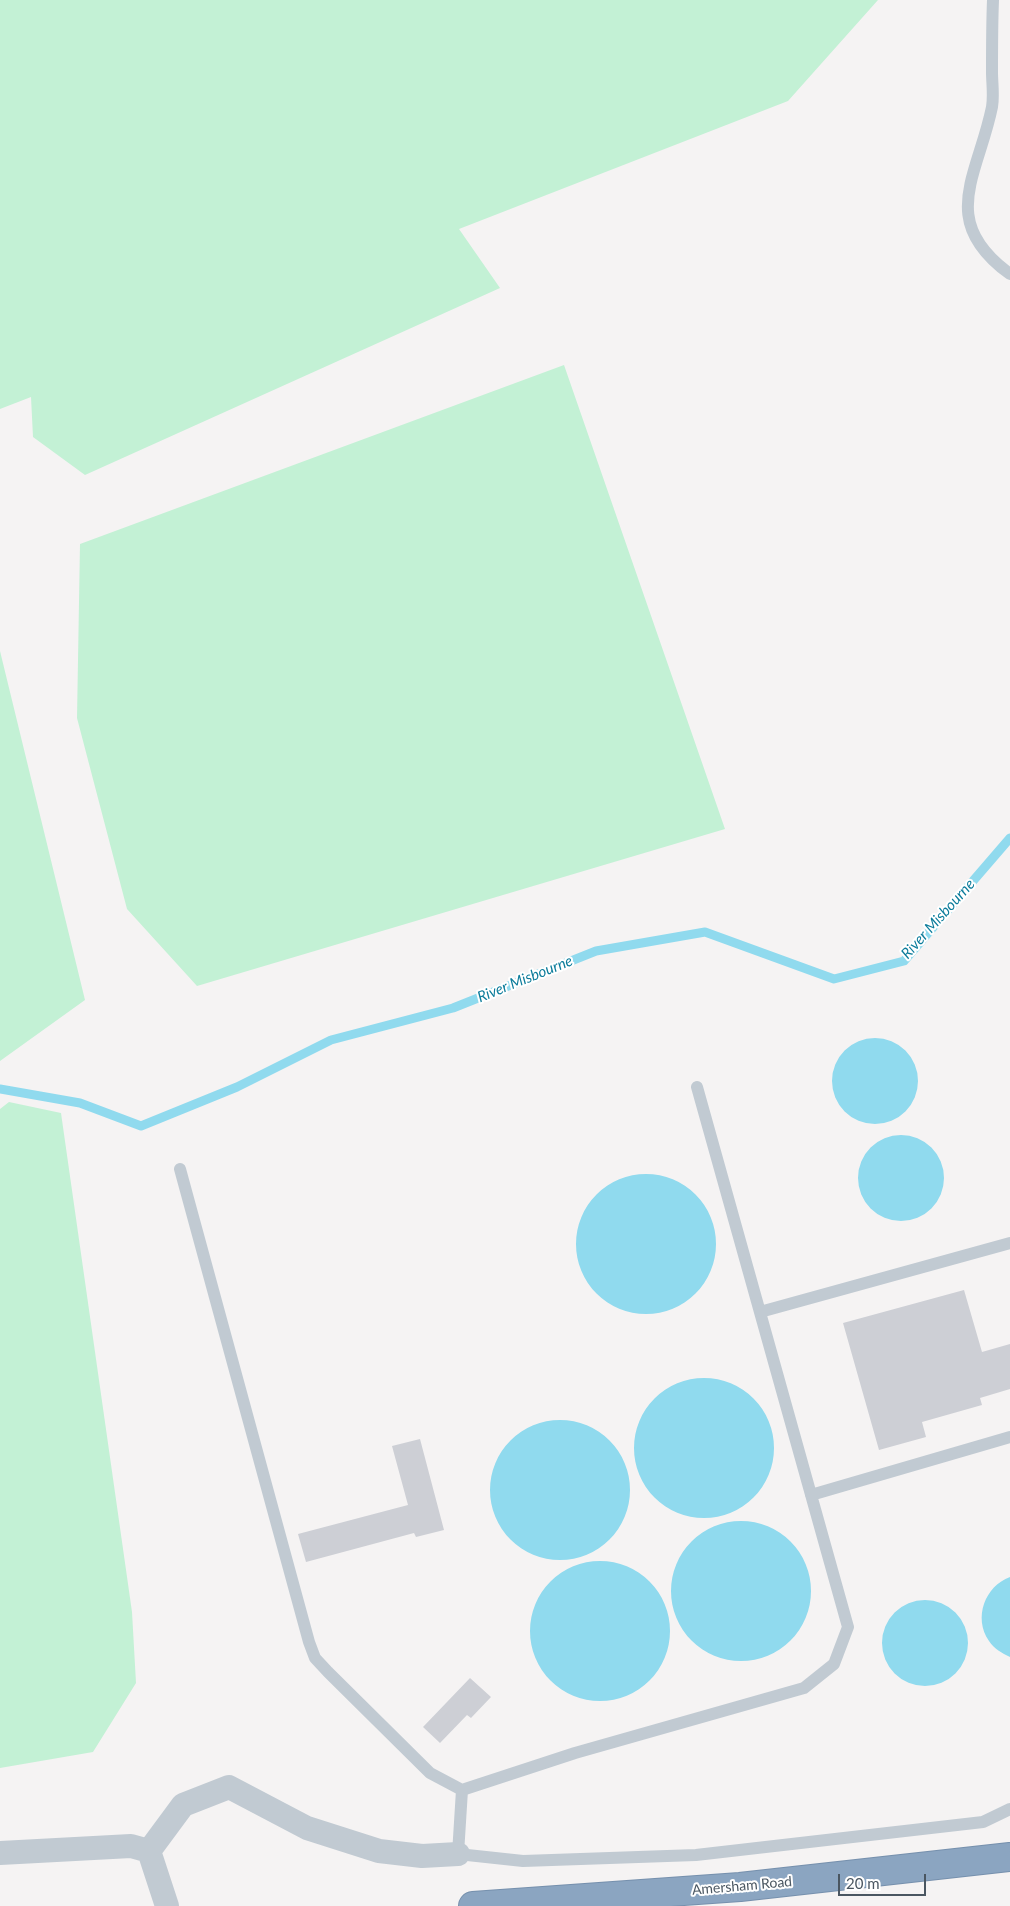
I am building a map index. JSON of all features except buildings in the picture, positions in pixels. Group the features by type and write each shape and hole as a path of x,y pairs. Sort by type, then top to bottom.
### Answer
{"highway":[{"name":"Amersham Road","path":"473,1906 740,1887 1010,1857"}],"street":[{"path":"149,1851 183,1805 229,1787 307,1828 379,1851 422,1856 458,1854"},
{"path":"0,1853 130,1846 149,1851"},
{"path":"149,1851 167,1906"}],"lane":[{"path":"993,0 992,105 973,173 967,203 970,228 979,247 1010,274"},
{"path":"180,1170 309,1642 315,1658 430,1773 462,1790 575,1753 804,1688 834,1664 848,1627 697,1087"},
{"path":"760,1312 1010,1243"},
{"path":"811,1495 1010,1438"},
{"path":"462,1790 458,1854 523,1861 696,1855 983,1822 1010,1809"}],"green space":[{"path":"0,0 878,0 788,101 459,229 500,288 85,475 33,437 31,397 0,409"},
{"path":"564,365 725,829 197,986 127,909 77,718 80,544"},
{"path":"0,651 85,1000 0,1061"},
{"path":"9,1102 61,1113 132,1612 136,1683 93,1752 0,1768 0,1109"}],"water":[{"path":"875,1038 891,1041 899,1045 911,1057 915,1065 918,1081 915,1097 911,1105 899,1117 891,1121 875,1124 859,1121 851,1117 839,1105 835,1097 832,1081 835,1065 839,1057 851,1045 859,1041"},
{"path":"901,1135 925,1142 937,1154 944,1178 937,1202 925,1214 901,1221 877,1214 865,1202 858,1178 865,1154 877,1142"},
{"path":"646,1174 660,1175 673,1179 685,1185 696,1194 705,1205 711,1217 715,1230 715,1258 711,1271 705,1283 696,1294 685,1303 673,1309 660,1313 646,1314 632,1313 619,1309 607,1303 596,1294 587,1283 581,1271 577,1258 576,1244 577,1230 581,1217 587,1205 596,1194 607,1185 619,1179 632,1175"},
{"path":"704,1378 718,1379 731,1383 754,1398 769,1421 773,1434 773,1462 769,1475 754,1498 731,1513 718,1517 704,1518 690,1517 677,1513 654,1498 639,1475 635,1462 634,1448 635,1434 639,1421 654,1398 677,1383 690,1379"},
{"path":"560,1420 574,1421 587,1425 599,1431 610,1440 619,1451 625,1463 629,1476 629,1504 625,1517 619,1529 610,1540 599,1549 587,1555 574,1559 560,1560 546,1559 533,1555 521,1549 510,1540 501,1529 495,1517 491,1504 490,1490 491,1476 495,1463 501,1451 510,1440 521,1431 533,1425 546,1421"},
{"path":"741,1521 755,1522 768,1526 780,1532 791,1541 800,1552 806,1564 810,1577 810,1605 806,1618 800,1630 791,1641 780,1650 768,1656 755,1660 741,1661 727,1660 714,1656 702,1650 691,1641 682,1630 676,1618 672,1605 671,1591 672,1577 676,1564 682,1552 691,1541 702,1532 714,1526 727,1522"},
{"path":"600,1561 614,1562 627,1566 639,1572 650,1581 659,1592 665,1604 669,1617 669,1645 665,1658 659,1670 650,1681 639,1690 627,1696 614,1700 600,1701 586,1700 573,1696 561,1690 550,1681 541,1670 535,1658 531,1645 530,1631 531,1617 535,1604 541,1592 550,1581 561,1572 573,1566 586,1562"},
{"path":"1010,1577 1010,1657 991,1644 984,1632 982,1613 988,1595 1001,1581"},
{"path":"925,1600 941,1603 949,1607 961,1619 965,1627 968,1643 965,1659 961,1667 949,1679 941,1683 925,1686 909,1683 901,1679 889,1667 885,1659 882,1643 885,1627 889,1619 901,1607 909,1603"}],"waterway":[{"name":"River Misbourne","path":"0,1089 80,1103 141,1126 237,1087 331,1040 453,1008 596,951 705,932 834,979 904,961 1010,838"}]}
